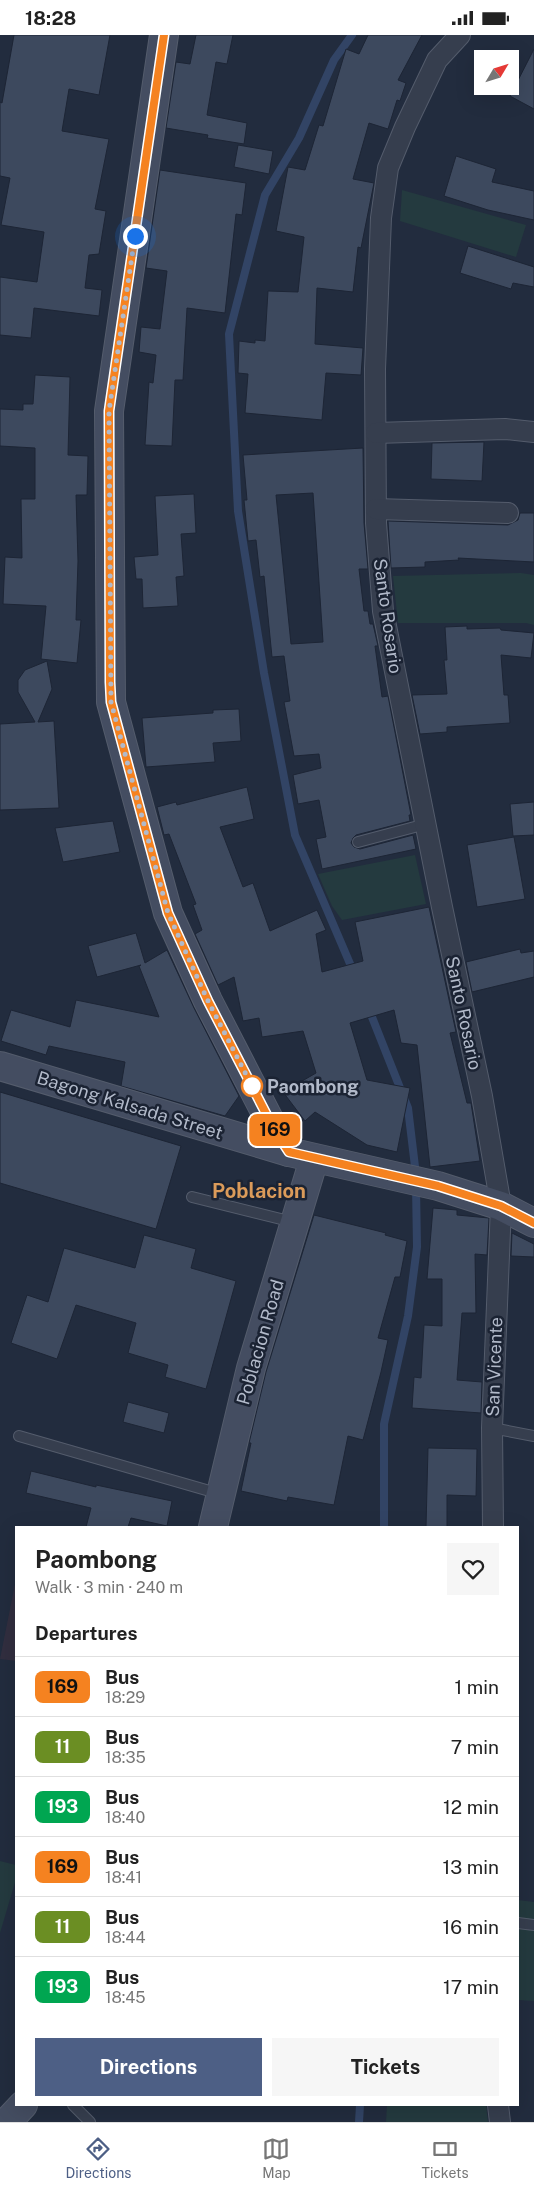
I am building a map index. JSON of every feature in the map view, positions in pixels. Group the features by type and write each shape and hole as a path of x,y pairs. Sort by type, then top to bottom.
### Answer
{"main road":[{"path":"164,35 109,411 111,702 168,913 208,1001 274,1129 301,1155"},
{"name":"Bagong Kalsada Street","path":"0,1066 301,1155 438,1186 501,1206 534,1223"},
{"name":"Poblacion Road","path":"213,1526 251,1368 294,1223 301,1155"},
{"path":"7,2122 22,2106"}],"street":[{"name":"Santo Rosario","path":"460,35 437,61 405,127 388,168 381,218 375,369 376,509 383,611 482,1096 501,1206"},
{"path":"376,433 505,429 534,432"},
{"path":"376,509 508,513"},
{"name":"San Vicente","path":"493,1526 492,1428 501,1206"},
{"path":"498,2106 500,2122"}],"lane":[{"path":"358,842 426,824"},
{"path":"192,1197 294,1223"},
{"path":"492,1428 534,1436"},
{"path":"19,1435 221,1494"},
{"path":"519,1923 534,1925"},
{"path":"74,2106 90,2122"}],"shaded area":[{"path":"15,1584 15,1661 0,1659"}],"green space":[{"path":"402,190 526,225 516,257 400,221"},
{"path":"521,573 534,575 534,625 526,623 398,623 393,576"},
{"path":"415,855 426,904 342,920 332,906 318,874"},
{"path":"0,1861 15,1865 15,1882 0,1933"},
{"path":"519,1900 534,1902 534,2001 519,2000"},
{"path":"387,2106 486,2106 488,2122 386,2122"}],"building":[{"path":"14,35 110,35 99,95 69,89 62,131 109,139 95,209 106,211 99,254 89,255 85,288 102,290 99,316 34,308 31,338 0,335 0,277 37,282 44,232 1,225 10,178 0,176 0,102 2,103"},
{"path":"196,35 233,35 227,64 216,62 207,115 247,123 244,144 207,138 208,135 166,128 176,62 190,64"},
{"path":"368,35 422,35 398,80 406,83 400,101 397,100 388,129 369,123 353,179 374,183 361,248 358,247 353,292 317,288 315,344 363,348 361,375 326,373 322,420 245,413 248,374 238,373 239,341 255,343 255,340 265,341 268,291 298,292 304,237 276,231 288,167 305,170 319,125 323,126 346,49 359,54"},
{"path":"534,49 534,109 510,96 519,95 519,78"},
{"path":"238,145 273,151 269,174 234,167"},
{"path":"456,156 496,169 492,182 534,191 534,220 488,210 444,196"},
{"path":"160,170 246,183 242,215 236,214 225,313 187,308 183,380 175,380 172,446 145,445 149,382 153,383 156,355 139,352 141,327 160,329 167,271 146,268"},
{"path":"468,246 534,267 534,287 513,283 511,289 460,273"},
{"path":"35,375 70,377 68,455 88,456 87,495 76,495 78,561 76,620 81,620 77,663 41,659 46,606 3,604 5,557 22,558 21,499 35,499 35,448 0,446 0,409 23,410 23,404 33,404"},
{"path":"484,442 482,481 431,479 432,443"},
{"path":"363,448 364,523 368,569 359,569 364,611 368,611 370,624 373,624 378,646 375,646 382,697 388,696 411,815 409,815 410,821 356,835 351,843 354,847 360,849 413,835 416,849 322,869 316,839 326,837 319,800 298,804 293,775 321,768 319,754 294,756 284,702 290,701 284,656 272,657 264,576 260,577 256,540 248,541 244,500 247,500 243,455","holes":["313,493 323,642 291,644 276,495"]},
{"path":"194,494 196,533 181,534 184,576 176,577 178,606 143,608 142,579 136,579 134,557 158,555 155,496"},
{"path":"520,513 534,513 534,562 458,558 459,560 425,562 425,567 391,568 388,521 508,525 518,520"},
{"path":"467,626 467,629 500,628 501,630 534,633 531,658 501,655 504,695 508,695 510,723 447,727 447,732 420,734 412,695 447,694 444,660 447,660 445,627"},
{"path":"47,661 52,689 38,722 54,721 59,808 0,810 0,724 35,722 18,692 18,680 25,670"},
{"path":"239,709 241,741 213,743 215,762 146,767 142,718 213,713 213,710"},
{"path":"247,787 254,819 220,827 243,887 253,883 270,931 317,910 326,930 316,934 322,972 363,961 355,922 429,907 456,1032 450,1033 467,1103 471,1103 480,1161 430,1167 417,1045 401,1043 394,1010 350,1023 367,1080 410,1088 397,1152 367,1145 315,1112 305,1121 283,1092 316,1073 303,1031 262,1037 259,1018 243,1021 234,977 218,985 195,934 202,930 193,905 196,904 169,834 164,835 157,807 176,802 177,805"},
{"path":"534,802 534,835 513,836 510,804"},
{"path":"113,821 120,852 63,862 55,828"},
{"path":"514,837 525,899 477,907 467,845"},
{"path":"136,933 145,963 167,950 239,1096 225,1116 121,1086 125,1062 49,1046 46,1055 1,1041 11,1010 70,1027 76,1000 159,1017 139,966 141,965 97,977 88,946"},
{"path":"520,949 521,953 534,951 534,977 472,992 466,962"},
{"path":"0,1092 181,1146 156,1229 0,1183"},
{"path":"433,1208 457,1210 457,1215 489,1218 487,1255 475,1254 476,1313 462,1313 457,1380 482,1382 481,1413 412,1408 414,1377 421,1378 424,1325 442,1326 442,1279 427,1279"},
{"path":"314,1215 386,1233 385,1235 407,1241 400,1277 395,1277 378,1338 388,1340 363,1440 348,1436 334,1505 288,1497 287,1501 241,1491 251,1443 249,1443 266,1372"},
{"path":"512,1233 534,1244 534,1257 511,1256"},
{"path":"144,1235 196,1249 191,1268 236,1281 206,1389 165,1377 168,1365 128,1353 136,1323 76,1305 57,1359 11,1343 27,1295 48,1302 64,1248 135,1268"},
{"path":"128,1402 169,1413 164,1433 123,1422"},
{"path":"428,1448 477,1449 476,1496 447,1495 447,1526 426,1526"},
{"path":"31,1471 96,1487 96,1485 172,1501 167,1526 131,1518 128,1526 86,1526 91,1508 26,1493"}],"waterway":[{"path":"352,35 334,60 299,138 265,195 229,334 238,511 264,673 295,835 354,973"},
{"path":"368,1007 408,1108 416,1175"},
{"path":"384,1526 384,1424 408,1316 417,1247 416,1186"},
{"path":"359,2122 360,2106"}],"bus line":[{"name":"169","path":"164,35 109,411 110,682 111,702 168,913 208,1001 274,1129 289,1152 438,1186 501,1206 534,1223"}],"place":[{"name":"Paombong","path":"252,1086"}],"district":[{"name":"Poblacion","path":"259,1191"}],"route":[{"path":"135,236 109,411 111,702 168,913 208,1001 252,1086"}]}
